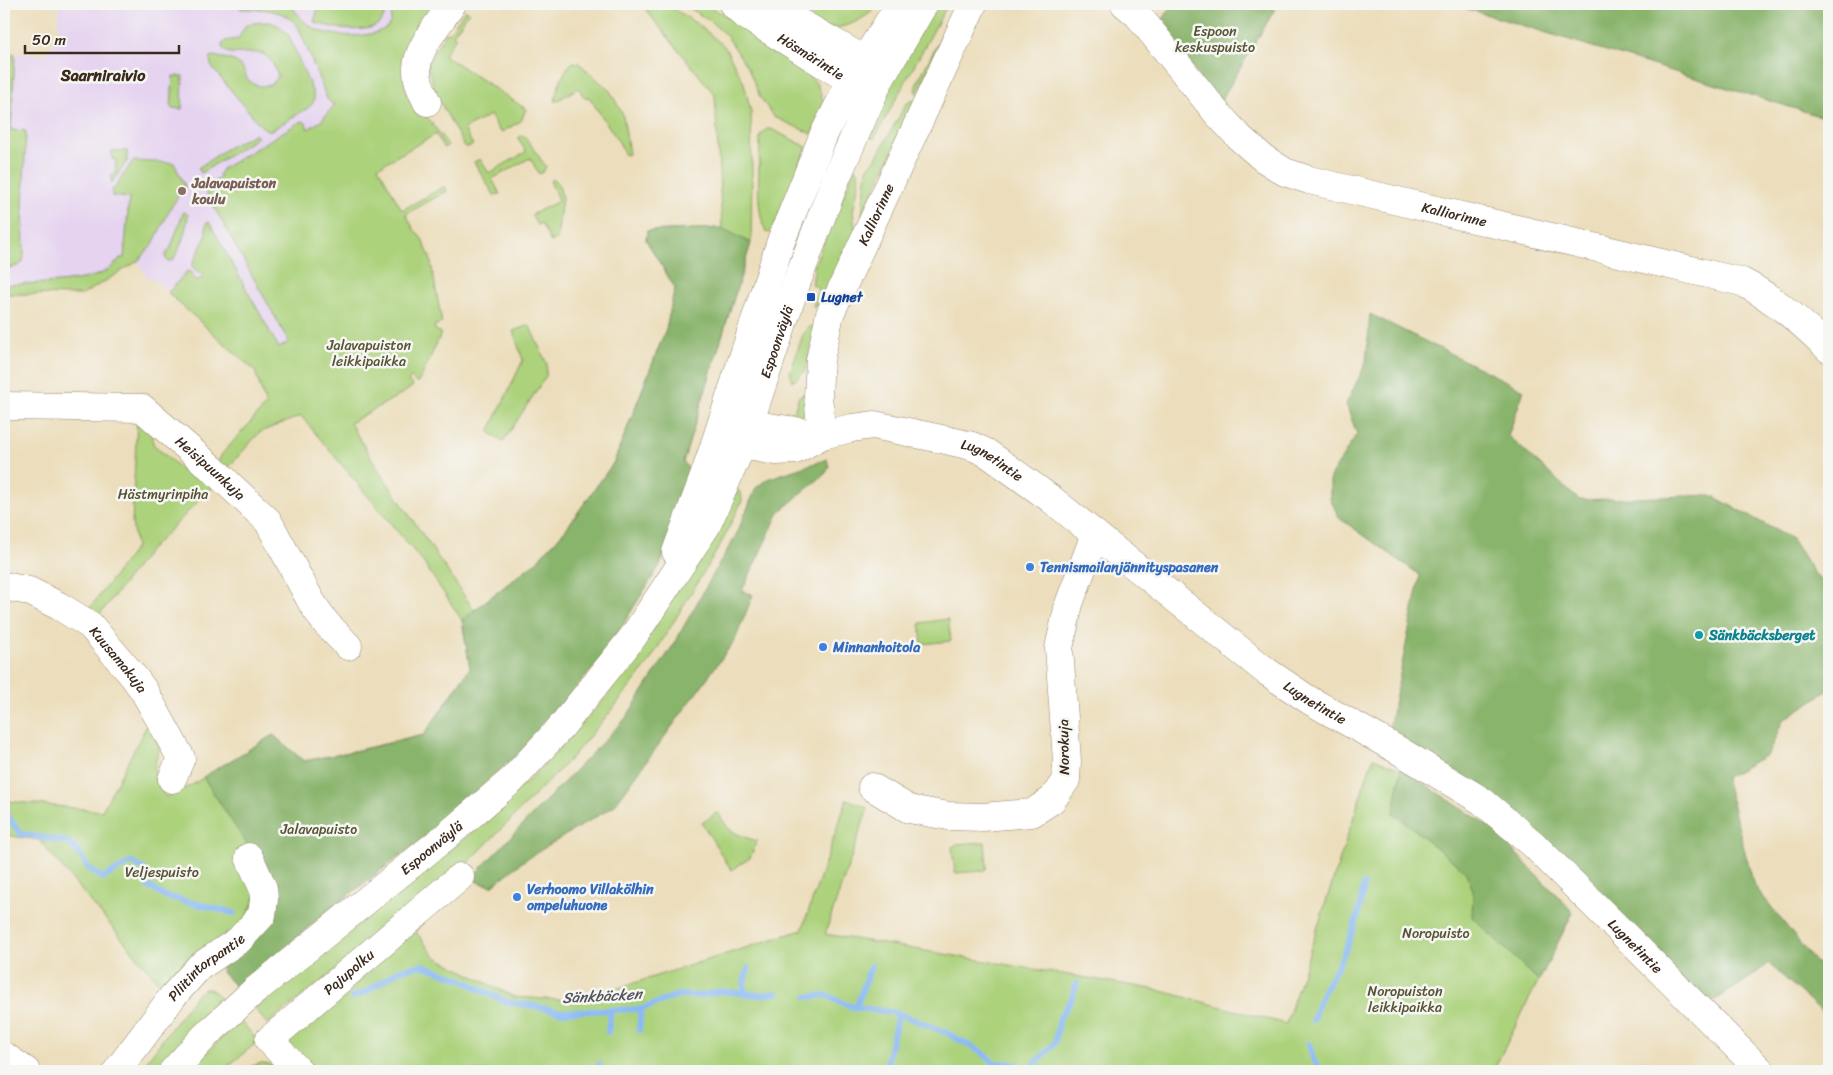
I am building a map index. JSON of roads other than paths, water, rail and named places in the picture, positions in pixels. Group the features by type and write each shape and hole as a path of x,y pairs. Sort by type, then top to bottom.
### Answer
{"street":[{"path":"428,102 420,87 416,69 419,54 452,4"},
{"name":"Hösmärintie","path":"733,4 745,15 857,70"},
{"name":"Hösmärintie","path":"767,4 857,70 878,83"},
{"name":"Espoonväylä","path":"661,594 706,471 781,240 824,134 857,70 900,4"},
{"name":"Espoonväylä","path":"173,1071 206,1035 253,992 445,837 512,780 561,727 633,637 707,524 745,435 796,284 833,185 878,83 924,4"},
{"name":"Kalliorinne","path":"822,435 818,396 820,360 830,314 973,4"},
{"name":"Kalliorinne","path":"1125,4 1137,14 1216,112 1240,138 1263,158 1285,172 1309,180 1742,282 1762,292 1806,327 1829,350"},
{"name":"Heisipuunkuja","path":"4,406 142,408 217,473 268,521 312,604 325,622 348,646"},
{"name":"Lugnetintie","path":"720,428 745,435 776,452 795,450 822,435 874,425 972,446 987,453 1095,534 1266,671 1309,700 1398,750 1482,801 1533,844 1761,1071"},
{"name":"Norokuja","path":"872,787 909,809 948,816 983,817 1032,813 1052,800 1066,780 1067,761 1059,648 1069,604 1095,534"},
{"name":"Kuusamakuja","path":"4,586 29,591 59,606 90,625 144,691 181,758 172,779"},
{"name":"Pliitintorpantie","path":"117,1071 173,996 198,967 239,940 262,915 263,888 249,857"},
{"name":"Pajupolku","path":"299,1071 269,1040 460,877"},
{"path":"4,1056 26,1071"}],"waterway":[{"name":"Sänkbäcken","path":"4,812 21,834 68,842 78,852 88,868 103,878 131,862 145,870 146,885 164,896 234,913"},
{"path":"1313,1020 1321,998 1352,935 1364,885"},
{"name":"Sänkbäcken","path":"352,997 366,992 400,970 422,965 460,979 506,1002 561,1012 642,1009 678,995 700,996 720,991 759,995 777,993"},
{"path":"856,1008 871,966"},
{"path":"745,993 744,983 748,968"},
{"path":"1030,1069 1055,1043 1060,1017 1071,1000 1077,983"},
{"name":"Sänkbäcken","path":"807,997 825,995 852,1007 892,1012 947,1033 983,1053 994,1063 1008,1063 1036,1071"},
{"path":"639,1030 641,1009"},
{"path":"608,1032 611,1010"},
{"path":"887,1062 898,1014"},
{"path":"1309,1044 1313,1059 1320,1071"},
{"path":"597,1071 599,1064"}],"place":[{"name":"Jalavapuiston koulu","path":"182,191"},
{"name":"Lugnet","path":"811,297"},
{"name":"Tennismailanjännityspasanen","path":"1030,567"},
{"name":"Sänkbäcksberget","path":"1699,635"},
{"name":"Minnanhoitola","path":"823,647"},
{"name":"Verhoomo Villakölhin ompeluhuone","path":"517,897"}],"district":[{"name":"Saarniraivio","path":"103,75"}],"park label":[{"name":"Espoon keskuspuisto","path":"1215,40"},
{"name":"Jalavapuiston leikkipaikka","path":"369,354"},
{"name":"Hästmyrinpiha","path":"163,494"},
{"name":"Jalavapuisto","path":"319,829"},
{"name":"Veljespuisto","path":"162,872"},
{"name":"Noropuisto","path":"1436,933"},
{"name":"Noropuiston leikkipaikka","path":"1405,1000"}]}
